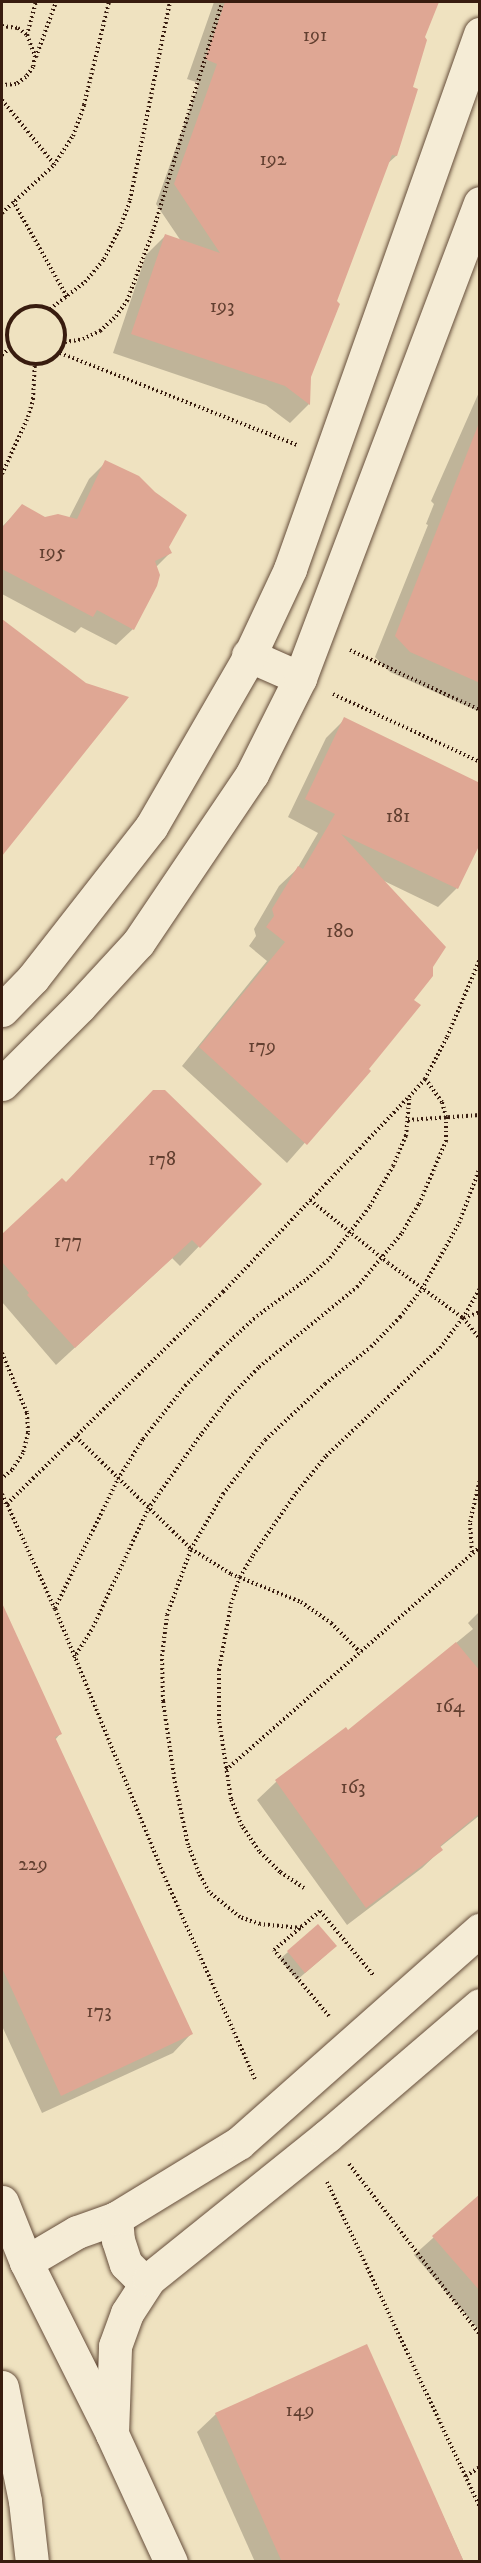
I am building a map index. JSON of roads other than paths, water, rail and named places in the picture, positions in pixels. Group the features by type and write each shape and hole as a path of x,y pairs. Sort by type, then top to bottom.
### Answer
{"street":[{"path":"2,1010 33,978 152,827 248,655 290,569 480,34"},
{"path":"2,1083 80,1006 138,942 252,774 300,678 480,203"},
{"path":"248,655 300,678"},
{"path":"26,2262 78,2232 116,2218 208,2164 272,2116 480,1930"},
{"path":"112,2434 114,2346 127,2313 149,2279 319,2143 480,2005"},
{"path":"2,2202 26,2262 112,2434 171,2562"},
{"path":"116,2218 118,2240 126,2264 138,2276 149,2279"},
{"path":"2,2387 13,2497 32,2562"}]}
